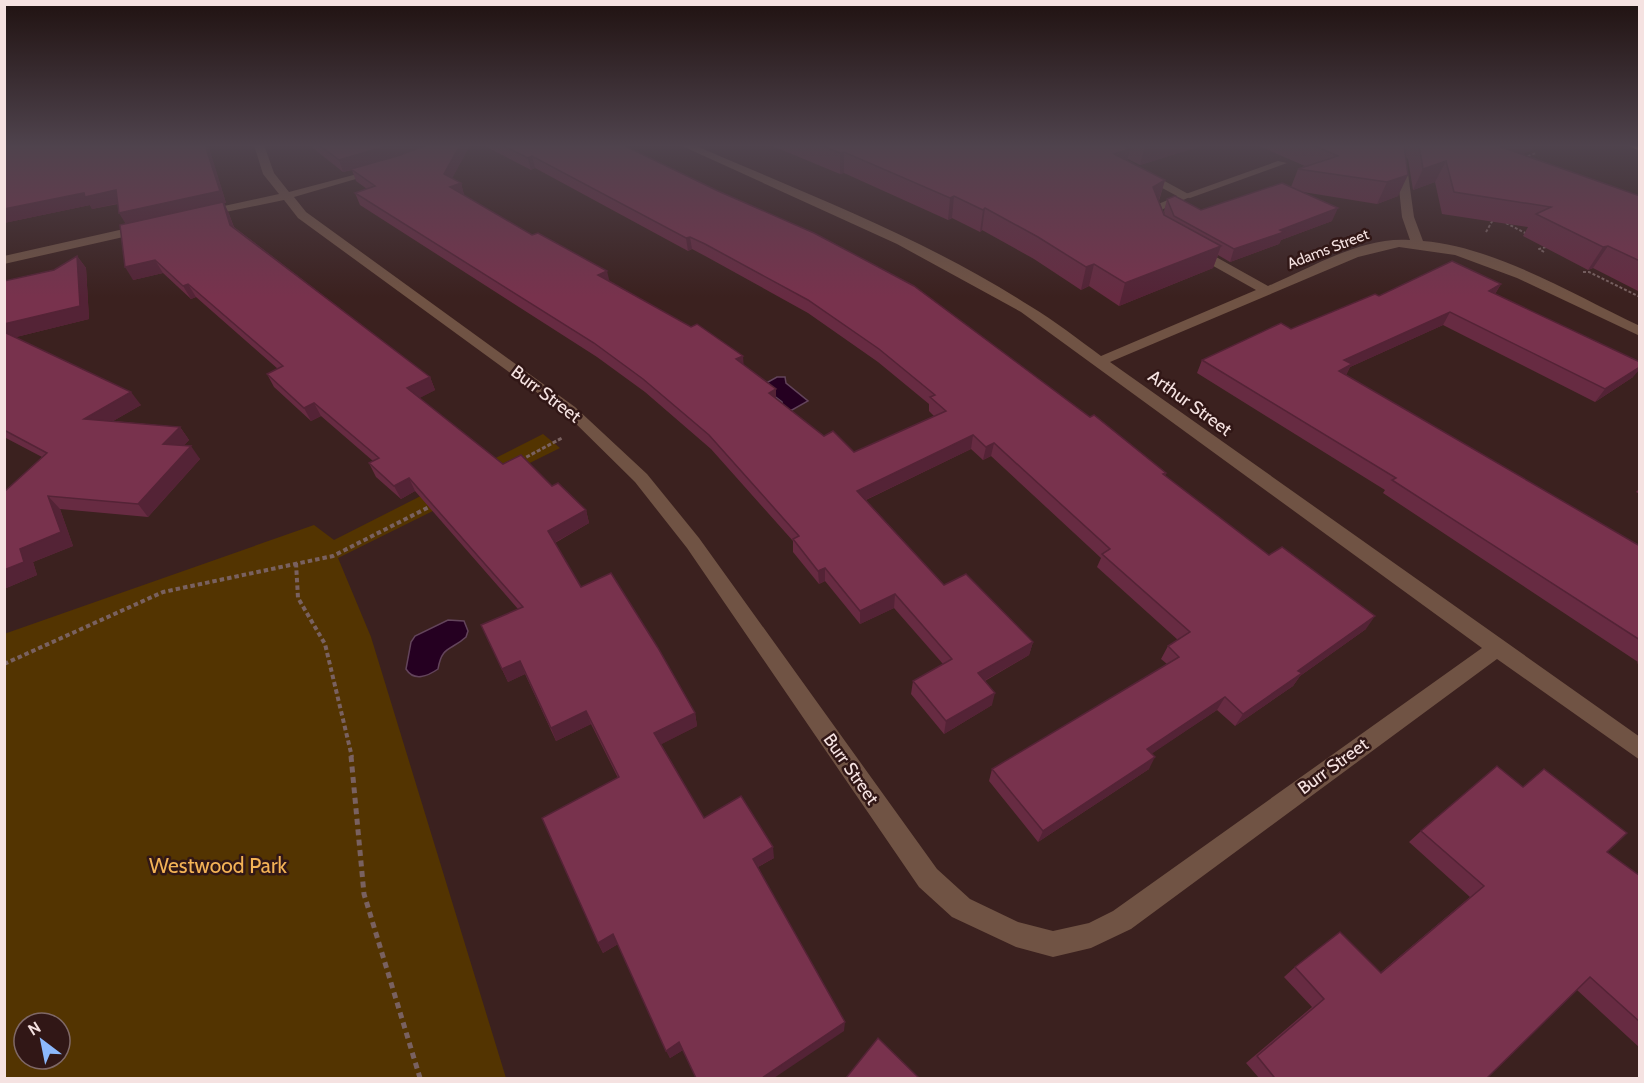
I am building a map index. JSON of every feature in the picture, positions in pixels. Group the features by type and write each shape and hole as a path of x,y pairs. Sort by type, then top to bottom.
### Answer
{"street":[{"path":"196,216 286,196"},
{"name":"Burr Street","path":"286,196 302,215 587,425 641,478 693,543 928,878 961,908 1016,934 1053,944 1091,935 1122,920 1497,648"},
{"name":"Arthur Street","path":"797,196 945,262 1026,309 1640,750"},
{"path":"1163,232 1155,208 1186,196"},
{"path":"1405,196 1408,218 1418,244"},
{"path":"4,260 162,224"},
{"name":"Adams Street","path":"1099,362 1370,248 1396,243 1437,247 1474,257 1640,332"},
{"path":"1184,244 1267,291"}],"path":[{"path":"1481,236 1495,221 1494,215"},
{"path":"1503,221 1531,236"},
{"path":"1541,241 1550,246 1539,249 1548,254"},
{"path":"1575,268 1640,297"},
{"path":"511,465 587,425"},
{"path":"4,664 163,592 333,556 438,502"},
{"path":"296,563 298,598 325,644 352,759 364,894 420,1078"}],"green space":[{"name":"Westwood Park","path":"543,434 560,448 338,558 371,637 506,1078 5,1078 4,634 314,525 334,540"}],"shaded area":[{"path":"777,377 785,377 786,383 808,401 792,410 783,409 782,402 761,386"},
{"path":"448,620 464,621 468,631 466,637 445,652 438,669 434,672 417,677 409,673 406,669 411,642 415,636"}],"building":[{"path":"4,196 71,196 4,209"},
{"path":"117,196 199,196 119,213"},
{"path":"359,196 465,196 532,235 538,233 607,271 598,275 691,327 697,324 743,356 736,359 776,389 769,393 824,436 833,431 854,452 946,411 930,397 935,395 879,349 808,300 705,244 690,237 686,238 606,196 728,196 814,233 914,286 1090,417 1094,415 1166,473 1163,474 1269,555 1282,547 1375,616 1298,671 1302,673 1243,714 1225,697 1147,749 1155,757 1043,831 992,769 1179,657 1168,646 1190,632 1102,554 1110,549 994,443 986,447 973,435 857,491 944,585 966,574 1033,642 978,673 995,693 946,721 913,681 952,659 895,594 860,611 825,568 818,571 793,539 799,536 709,435 643,379 594,343"},
{"path":"944,196 1156,196 1164,215 1221,246 1125,283 1094,264 1086,267 985,208 983,210 954,196 950,198"},
{"path":"1175,196 1201,210 1244,196 1310,196 1338,208 1280,230 1284,232 1234,249 1174,216 1167,199"},
{"path":"1477,196 1640,196 1640,261 1608,246 1603,247 1536,214 1551,207"},
{"path":"223,202 230,225 430,377 407,388 503,464 521,455 552,486 558,483 586,510 548,531 581,587 611,573 658,648 695,713 654,733 704,818 741,796 773,847 753,859 845,1022 762,1078 696,1078 679,1042 666,1051 613,934 598,943 542,818 619,777 586,711 551,728 520,661 502,669 481,625 523,607 409,478 394,486 369,463 379,458 314,403 304,408 267,374 283,366 188,284 183,286 155,260 125,267 120,225"},
{"path":"77,256 80,306 4,324 4,281 54,270"},
{"path":"1452,261 1501,284 1489,291 1640,362 1640,367 1605,389 1450,312 1344,360 1352,364 1339,371 1640,546 1640,640 1392,480 1396,478 1202,360 1281,323 1291,329 1375,294 1379,296"},
{"path":"4,332 131,392 84,419 180,427 163,444 191,446 138,504 48,496 61,532 20,549 24,562 4,570 4,492 47,453 4,430"},
{"path":"1497,766 1523,787 1544,769 1627,833 1607,852 1640,876 1640,1022 1590,977 1487,1078 1272,1078 1274,1077 1257,1056 1324,999 1295,967 1340,932 1381,973 1484,886 1421,831"},
{"path":"878,1038 919,1078 846,1078"}]}
